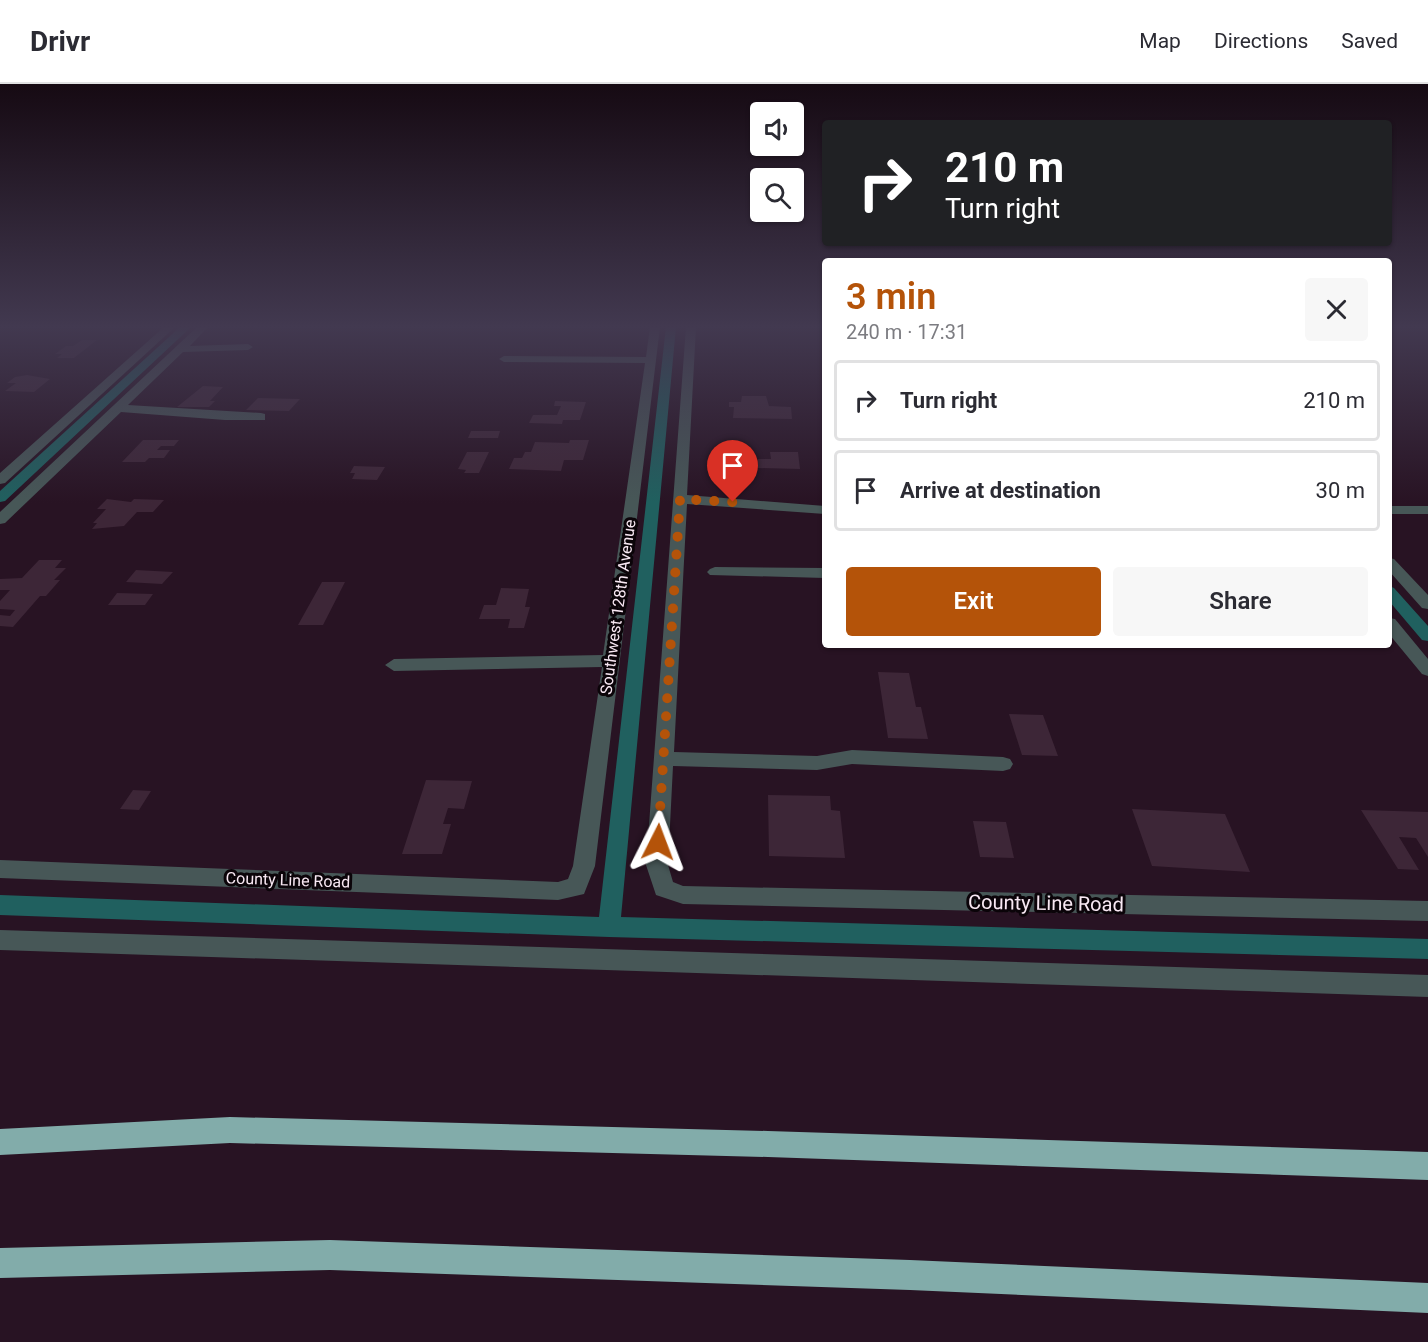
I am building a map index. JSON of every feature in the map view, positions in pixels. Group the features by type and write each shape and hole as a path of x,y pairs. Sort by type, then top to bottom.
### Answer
{"highway":[{"path":"0,1142 230,1130 780,1144 1428,1166"},
{"path":"0,1263 330,1255 910,1275 1428,1298"}],"street":[{"path":"0,480 105,386"},
{"path":"0,520 141,386"},
{"name":"Southwest 128th Avenue","path":"576,887 584,866 647,386"},
{"path":"687,386 664,759 817,763 852,757 1003,764"},
{"path":"118,408 162,409 213,417 261,417"},
{"path":"680,499 822,510"},
{"path":"1392,510 1428,510"},
{"path":"1392,565 1428,604"},
{"path":"715,572 822,573"},
{"path":"1392,627 1428,670"},
{"path":"394,665 611,661"},
{"name":"County Line Road","path":"664,759 657,865 664,888 683,895 1428,911"},
{"name":"County Line Road","path":"0,869 558,891 576,887"},
{"path":"0,940 1428,986"}],"building":[{"path":"12,386 42,386 34,392 5,391"},
{"path":"203,386 223,387 210,401 215,401 209,407 177,407"},
{"path":"742,396 766,396 769,406 791,407 792,419 733,418 734,407 729,407 729,402 741,402"},
{"path":"258,398 300,399 289,411 246,410"},
{"path":"555,401 586,402 580,420 563,420 562,424 529,423 533,415 557,415 561,406 554,406"},
{"path":"471,431 500,431 498,438 468,438"},
{"path":"143,440 179,440 174,446 161,446 157,450 170,450 164,458 149,458 145,462 122,462"},
{"path":"570,440 589,440 583,460 564,460 561,471 509,469 514,458 522,458 525,452 531,452 535,442 569,443"},
{"path":"467,452 489,452 479,473 464,473 466,470 458,469"},
{"path":"770,452 798,452 800,469 758,468 758,459 771,459"},
{"path":"354,466 385,467 377,480 352,479 355,473 350,473"},
{"path":"107,499 131,502 134,499 164,500 153,512 137,512 124,526 92,529 97,523 93,523 106,509 97,509"},
{"path":"39,560 62,560 55,568 66,568 54,580 60,580 46,596 40,596 13,627 0,626 0,615 10,616 15,610 0,609 0,601 10,590 0,590 0,579 22,578"},
{"path":"136,570 173,572 162,584 126,582"},
{"path":"322,582 345,582 323,625 298,625"},
{"path":"501,588 529,589 525,607 530,607 524,628 508,628 510,619 479,619 484,605 496,605"},
{"path":"117,593 153,594 145,605 108,605"},
{"path":"878,672 909,673 916,707 921,707 928,739 888,738"},
{"path":"1009,714 1043,715 1058,756 1022,755"},
{"path":"426,780 472,781 464,809 448,808 443,824 451,824 442,854 402,854"},
{"path":"133,790 151,791 139,810 120,809"},
{"path":"768,795 830,796 831,810 840,811 845,858 769,856"},
{"path":"1132,809 1225,814 1250,872 1152,866"},
{"path":"1361,810 1428,812 1428,857 1416,838 1399,837 1419,870 1398,869"},
{"path":"973,821 1006,822 1014,858 980,857"}],"waterway":[{"path":"0,498 122,386"},
{"path":"609,927 665,386"},
{"path":"1392,594 1428,636"},
{"path":"0,905 609,927"},
{"path":"609,927 1428,949"}],"route":[{"path":"658,842 680,499 733,502"}]}
